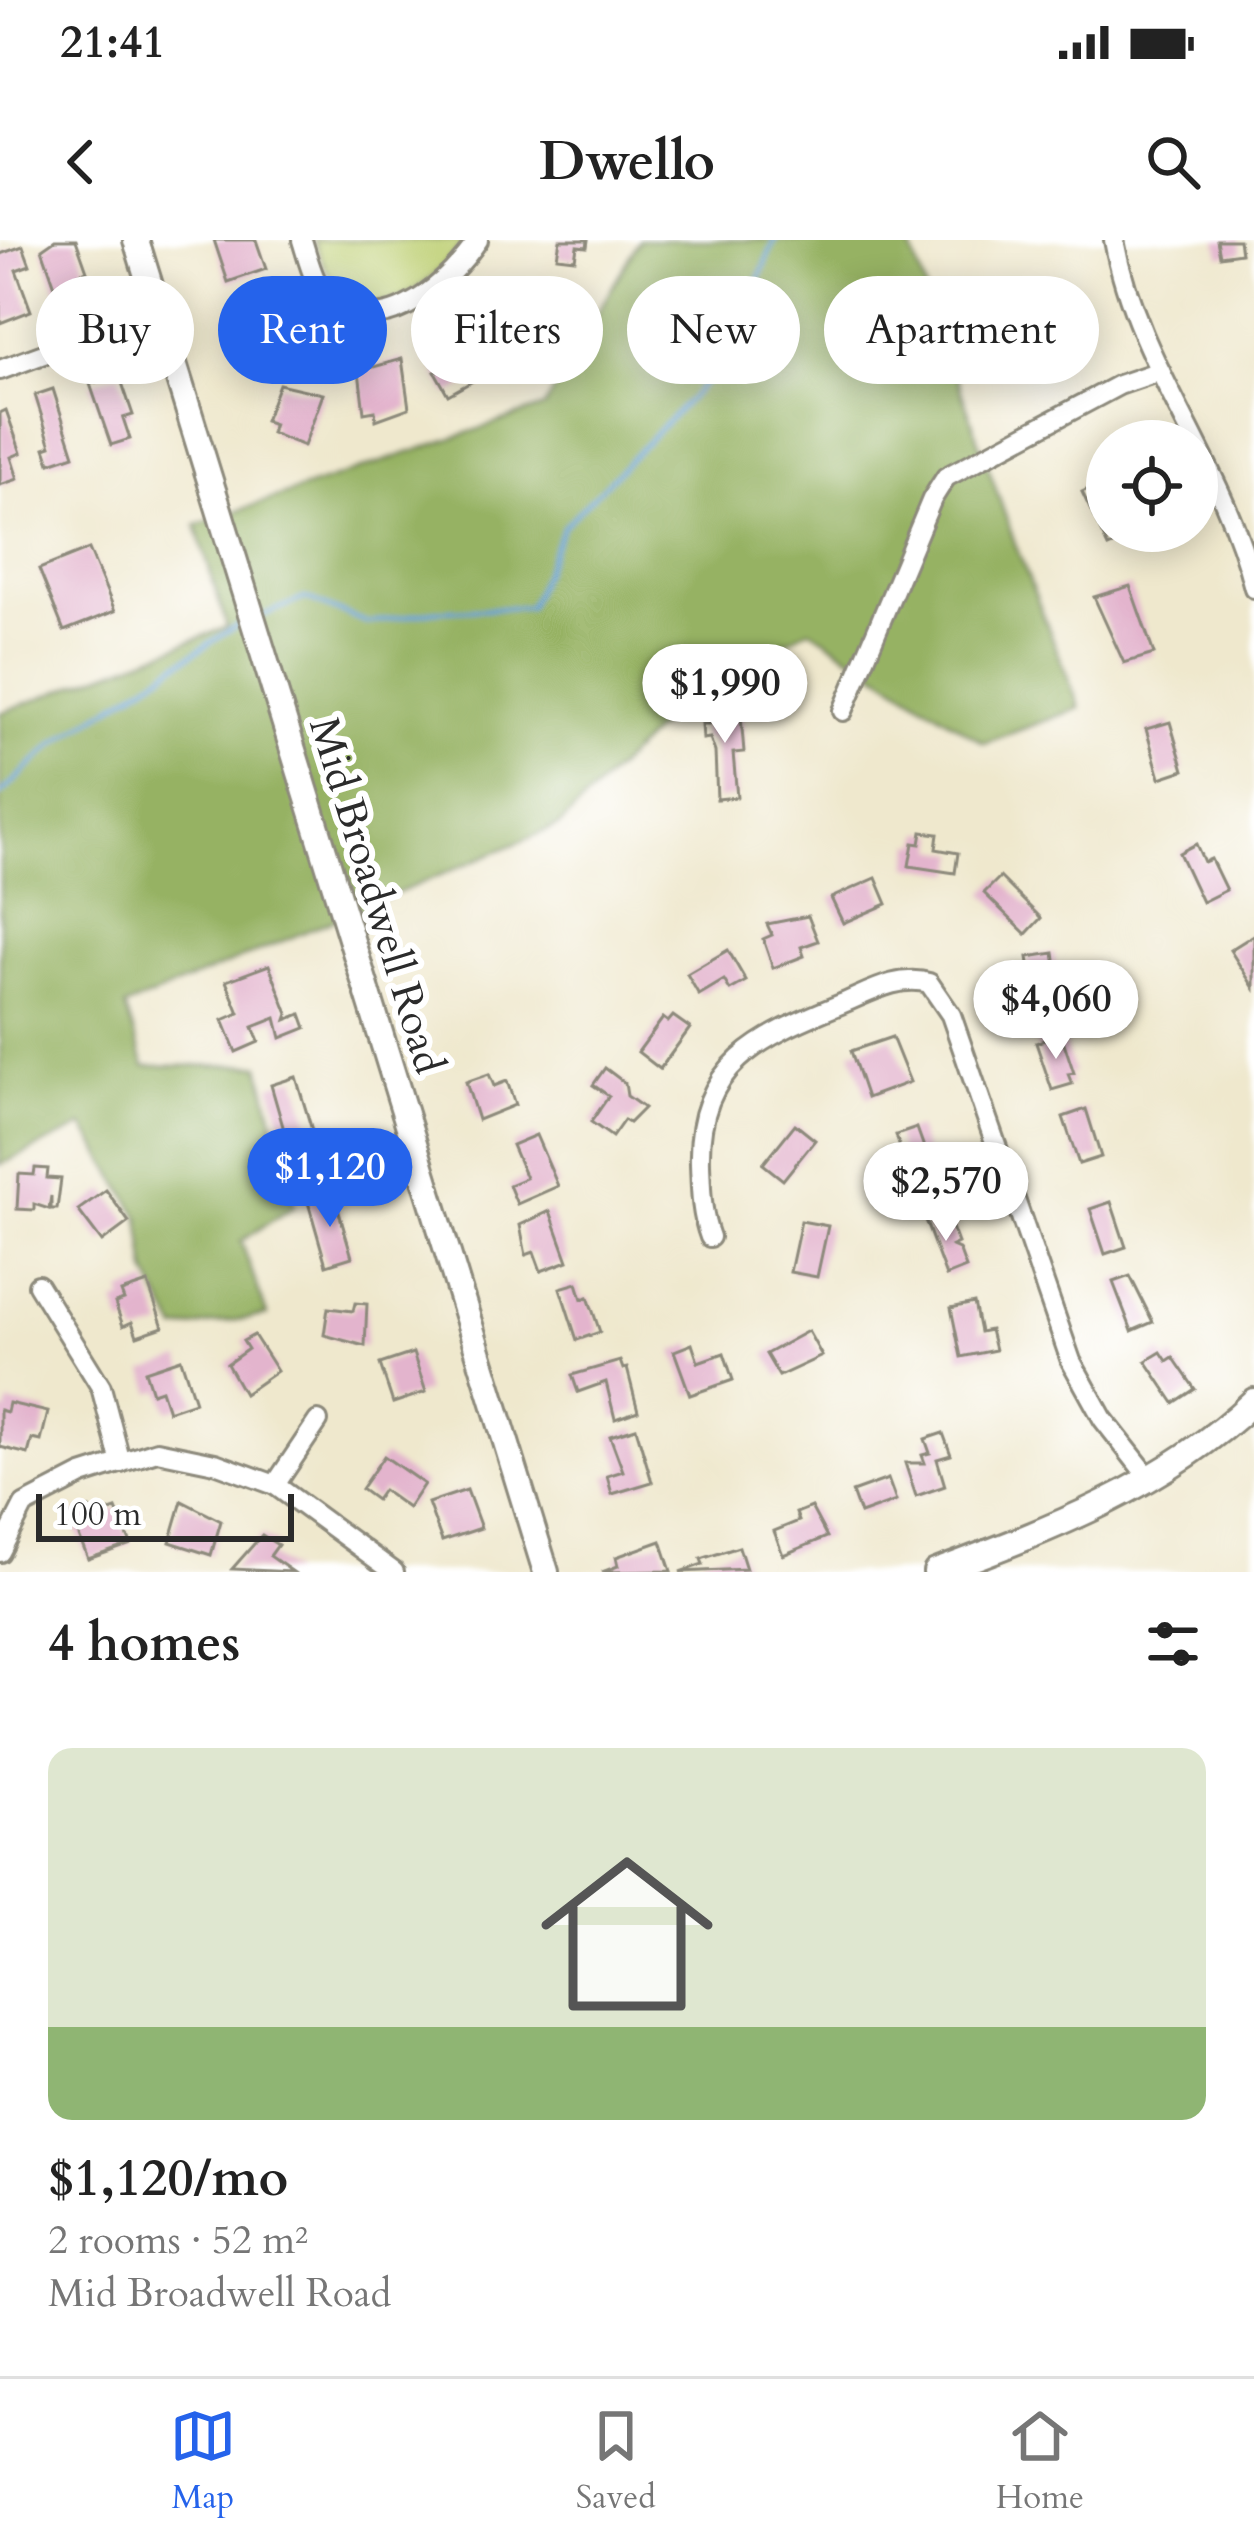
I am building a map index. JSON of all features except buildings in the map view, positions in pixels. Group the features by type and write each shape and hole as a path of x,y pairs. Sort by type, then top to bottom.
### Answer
{"street":[{"name":"Mid Broadwell Road","path":"136,240 147,276"},
{"path":"302,240 315,280 327,297 338,307 374,313 413,303 441,288 478,240"},
{"path":"1114,240 1136,323 1221,489 1254,588"},
{"path":"0,370 36,357"},
{"path":"843,711 932,499 946,477 1119,385 1160,371"},
{"name":"Mid Broadwell Road","path":"180,384 546,1572"},
{"path":"710,1237 702,1216 701,1123 728,1069 785,1027 895,982 929,983 950,1015 1071,1361 1103,1419 1150,1479"},
{"path":"38,1285 100,1387 121,1463"},
{"path":"936,1572 1103,1504 1150,1479 1254,1401"},
{"path":"275,1485 318,1421"},
{"path":"0,1552 24,1505 157,1451 215,1463 275,1485 394,1572"}],"green space":[{"path":"314,240 465,240 432,276 411,276 411,291 387,302 387,276 331,276"},
{"path":"639,240 908,240 921,276 824,276 824,384 959,384 1080,708 984,743 810,629 700,685 560,825 125,1007 145,1066 260,1065 294,1206 241,1241 267,1315 177,1330 147,1272 140,1218 84,1126 0,1165 0,713 227,627 196,525 544,407 557,384 603,384 603,303"}],"waterway":[{"path":"259,617 305,598 368,623 434,611 529,607 563,527 724,364 775,240"},
{"path":"0,795 55,743 238,625"}]}
